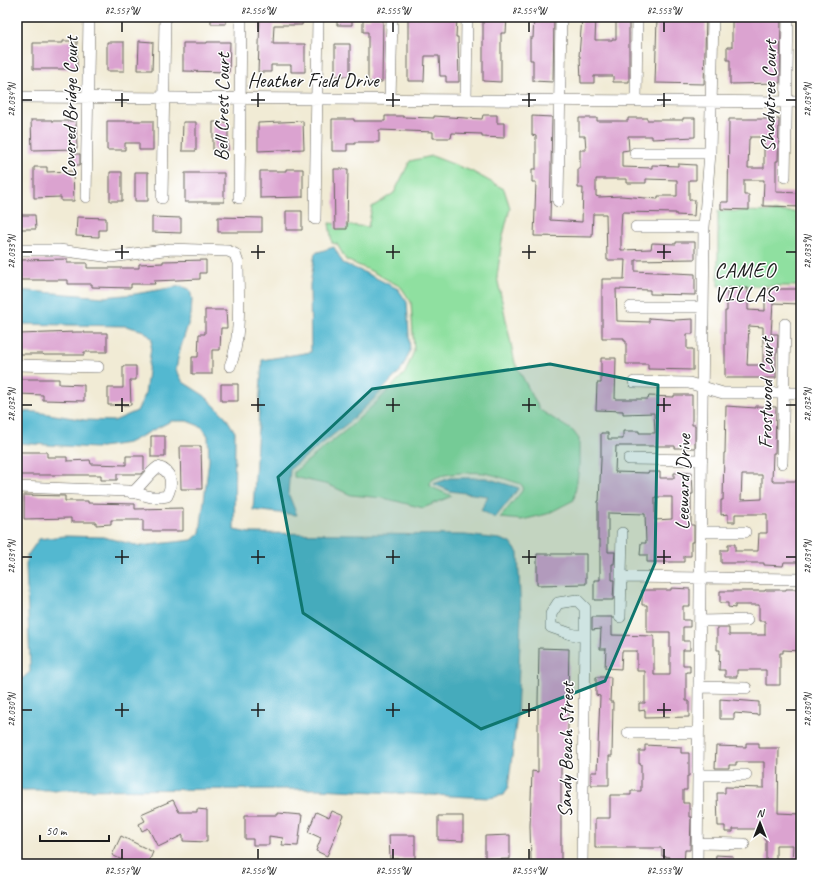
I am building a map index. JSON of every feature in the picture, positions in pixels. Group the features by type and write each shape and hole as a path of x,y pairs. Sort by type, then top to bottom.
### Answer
{"street":[{"name":"Covered Bridge Court","path":"86,197 89,17"},
{"path":"162,198 165,17"},
{"name":"Bell Crest Court","path":"239,198 241,17"},
{"path":"315,219 318,17"},
{"path":"390,99 392,17"},
{"path":"466,100 467,17"},
{"path":"558,200 561,17"},
{"path":"636,101 637,17"},
{"name":"Leeward Drive","path":"697,864 704,227 710,153 713,17"},
{"name":"Shadytree Court","path":"785,177 788,17"},
{"name":"Heather Field Drive","path":"17,97 801,102"},
{"path":"635,153 710,153"},
{"path":"636,227 704,227"},
{"path":"17,250 59,250 110,257 171,249 228,251 234,254 238,263 237,336 235,354 230,366"},
{"path":"631,307 703,307"},
{"name":"Frostwood Court","path":"782,462 785,324"},
{"path":"17,365 98,368"},
{"path":"634,382 689,383 723,393 801,393"},
{"path":"629,460 702,460"},
{"path":"17,487 132,493"},
{"path":"701,532 745,532"},
{"path":"620,617 622,533"},
{"path":"622,577 801,579"},
{"path":"700,622 747,620"},
{"name":"Sandy Beach Street","path":"582,864 585,637"},
{"path":"699,687 746,688"},
{"path":"628,733 698,733"},
{"path":"698,775 746,775"},
{"path":"697,843 744,844"}],"highlighted area":[{"path":"550,364 658,385 655,563 605,681 481,729 303,613 278,477 372,389"}],"green space":[{"path":"432,156 471,171 504,189 510,208 502,240 497,277 515,363 540,410 573,431 579,439 579,468 574,500 547,514 522,520 500,518 522,491 523,487 521,484 485,473 446,475 433,479 430,483 431,487 452,496 423,508 384,498 351,495 329,485 294,477 294,472 350,427 405,373 414,351 411,302 401,287 346,260 337,244 332,243 329,223 368,227 372,207 394,193 410,161"},
{"path":"718,211 801,212 801,286 718,286"}],"water":[{"path":"334,247 343,263 398,289 407,302 410,351 402,369 377,396 348,423 290,469 288,493 297,515 253,510 262,360 311,352 310,285 315,253"},
{"path":"181,286 190,290 192,299 191,315 179,353 176,370 183,382 205,396 225,416 235,432 234,530 249,533 465,535 500,539 511,543 518,553 521,617 517,716 508,788 504,795 489,798 319,789 17,790 17,680 23,678 30,672 26,566 27,556 39,539 64,536 103,537 140,546 192,540 200,533 209,460 208,436 202,427 187,421 171,421 128,443 95,448 17,443 17,411 36,412 85,420 114,421 137,411 145,395 152,339 144,331 126,326 17,324 17,290 104,297 135,294"},
{"path":"450,478 486,478 519,488 495,518 481,510 488,496 450,491 434,484"}],"building":[{"path":"211,17 226,17 226,24 211,24"},
{"path":"260,17 303,17 302,25 274,25 273,44 305,44 305,72 291,72 291,65 271,65 271,72 258,72"},
{"path":"337,17 352,17 352,25 337,25"},
{"path":"370,17 383,17 382,82 368,82 368,32 363,32 363,19 370,19"},
{"path":"408,17 457,17 456,37 458,37 459,82 446,82 446,76 440,76 439,56 425,56 424,81 408,81"},
{"path":"483,17 507,17 506,33 501,33 501,82 483,81"},
{"path":"534,17 554,17 553,82 533,81 533,60 530,60 530,38 533,38"},
{"path":"582,17 596,17 595,40 612,40 616,39 616,17 629,17 629,82 613,82 613,76 594,76 594,83 581,83 579,56"},
{"path":"657,17 706,17 704,84 655,83"},
{"path":"732,17 781,17 780,83 730,84 730,60 727,60 727,47 732,47"},
{"path":"63,41 77,41 77,69 33,69 33,43 63,43"},
{"path":"139,41 153,42 152,70 138,70"},
{"path":"107,42 124,42 124,71 107,71"},
{"path":"230,42 229,72 183,71 183,43"},
{"path":"335,44 350,44 350,76 335,76"},
{"path":"483,115 497,115 497,123 504,123 504,138 482,137 482,134 452,133 451,138 433,138 433,132 379,130 379,142 355,142 355,144 347,144 347,151 332,151 332,119 385,121 385,116 434,118 434,116 482,119"},
{"path":"532,116 552,117 550,220 582,222 583,188 578,188 578,169 580,169 580,150 586,150 585,136 579,136 579,118 597,118 597,121 628,121 628,118 647,118 647,120 683,120 683,118 695,118 695,137 652,139 652,136 628,136 629,150 622,151 622,167 652,168 652,165 696,165 696,180 689,180 689,200 695,200 694,216 676,215 676,213 622,212 621,250 651,249 652,243 676,244 676,242 695,242 695,259 635,260 635,271 695,274 695,295 650,294 650,290 616,289 617,321 649,322 649,318 675,320 693,319 693,334 687,334 687,349 693,349 693,370 648,369 648,364 626,364 626,341 624,341 624,338 602,338 602,279 624,279 625,260 607,260 606,214 593,214 592,237 534,236 536,182 532,182 532,169 536,169 536,136 532,135","holes":["596,179 627,179 627,183 646,183 646,179 677,180 677,196 658,196 658,199 621,196 596,196"]},
{"path":"729,119 779,119 778,161 776,161 776,192 801,193 801,207 763,206 764,180 744,180 744,195 749,195 749,210 721,209 721,202 728,202","holes":["750,137 764,137 764,168 748,168"]},
{"path":"31,120 76,121 77,149 32,150"},
{"path":"107,121 153,121 153,150 139,150 139,143 125,143 125,150 107,150"},
{"path":"303,121 304,149 258,151 258,123"},
{"path":"183,122 196,122 196,151 182,151"},
{"path":"213,122 228,122 228,151 213,150"},
{"path":"72,154 80,154 80,165 72,165"},
{"path":"34,167 47,167 47,172 73,171 74,201 61,201 61,197 34,198"},
{"path":"286,169 303,169 303,197 260,198 260,171 286,171"},
{"path":"334,169 348,169 347,229 335,229"},
{"path":"110,172 122,172 122,201 110,201"},
{"path":"135,172 148,172 148,201 135,201"},
{"path":"185,173 224,173 224,202 185,202"},
{"path":"286,211 302,211 302,230 286,230"},
{"path":"17,215 35,215 36,229 17,229"},
{"path":"77,217 106,218 106,230 99,230 99,237 76,236"},
{"path":"152,217 181,218 181,233 152,232"},
{"path":"218,217 262,218 262,232 218,232"},
{"path":"67,259 67,263 87,263 87,268 139,268 139,264 163,263 163,261 206,260 206,273 200,273 200,279 154,281 155,284 131,284 131,288 92,287 92,284 68,284 68,280 20,280 20,274 17,274 17,261 20,260"},
{"path":"727,288 748,288 748,310 765,311 765,289 801,289 801,304 773,303 771,334 778,334 776,378 725,378 725,311 727,311","holes":["749,326 763,327 763,365 747,365"]},
{"path":"205,310 226,310 227,328 221,328 220,350 212,350 212,374 192,374 192,357 198,357 199,334 205,334"},
{"path":"84,332 107,333 107,352 84,352 84,355 19,354 19,334"},
{"path":"601,358 616,358 615,399 648,399 649,396 674,397 674,395 692,395 692,425 695,425 695,448 675,448 675,446 616,446 615,472 660,472 660,478 674,478 674,473 692,472 693,494 691,494 691,525 694,525 694,542 691,542 691,556 684,556 684,562 647,562 647,555 640,555 641,543 646,543 645,514 608,513 608,552 615,552 614,564 612,564 612,580 614,580 613,600 594,600 594,580 600,580 598,501 601,433 608,433 608,439 623,439 623,431 655,433 654,413 623,414 623,411 596,410 597,383 601,383","holes":["655,497 672,497 672,519 655,520"]},
{"path":"123,366 136,366 136,380 130,380 131,405 108,405 108,388 123,388"},
{"path":"19,379 59,379 59,384 84,385 84,401 43,400 43,395 19,394"},
{"path":"221,384 238,384 238,401 221,401"},
{"path":"726,406 756,408 756,406 776,407 775,453 773,453 772,481 801,481 801,562 784,562 783,566 764,565 764,563 721,563 721,550 728,550 728,544 735,544 735,551 758,551 759,533 767,533 767,514 735,514 735,522 728,522 728,514 721,515","holes":["742,475 762,475 762,499 741,500"]},
{"path":"151,436 165,436 165,457 151,457"},
{"path":"180,446 201,446 202,489 181,489"},
{"path":"17,452 47,452 47,457 67,457 67,461 90,460 91,464 126,465 126,456 144,456 144,470 141,474 117,474 117,480 101,480 101,475 17,475"},
{"path":"24,495 65,496 65,501 88,501 88,503 135,504 135,509 183,508 183,531 143,531 143,520 111,520 111,524 96,525 96,522 71,522 71,518 24,519"},
{"path":"537,554 586,554 586,584 537,585"},
{"path":"671,588 690,589 690,606 683,606 683,620 690,620 690,627 683,627 683,641 690,641 690,650 683,650 683,665 690,665 690,672 686,672 686,701 689,701 689,717 645,718 645,710 639,711 639,703 645,703 645,671 637,671 637,651 622,651 621,669 605,668 606,649 600,649 601,629 592,630 592,617 612,617 612,635 654,636 654,675 670,675 670,632 647,632 647,605 642,605 642,590 671,590"},
{"path":"801,589 801,651 783,650 783,653 780,653 780,685 766,685 766,670 737,670 737,677 725,677 725,670 719,670 720,650 717,650 717,628 729,628 729,635 765,635 765,621 759,621 759,605 735,605 735,608 728,607 728,603 720,603 720,591 765,591"},
{"path":"539,648 569,649 568,765 561,765 561,864 531,864 530,826 532,771 538,772"},
{"path":"596,677 611,677 610,702 613,702 612,756 609,756 609,785 591,785 591,772 597,772 600,696 596,695"},
{"path":"720,699 759,702 759,715 734,713 734,719 720,719"},
{"path":"746,743 759,743 759,748 779,748 778,813 801,814 800,864 792,864 793,845 776,845 776,862 766,862 766,840 764,840 764,829 733,829 733,832 725,832 725,826 718,826 717,793 725,793 725,787 764,788 764,762 736,762 736,765 729,765 729,768 715,768 716,746 746,747"},
{"path":"645,745 681,747 681,753 689,753 689,776 687,776 687,790 683,790 683,803 689,803 689,817 691,817 690,850 685,850 684,864 669,864 669,857 662,856 662,848 595,848 595,818 610,818 610,795 631,795 631,791 641,791 641,764 639,764 639,751 645,751"},
{"path":"173,800 179,812 197,812 197,809 207,810 207,842 183,841 183,835 158,847 148,828 142,831 139,824 145,821 141,814"},
{"path":"332,811 344,816 327,856 316,851 321,838 308,832 316,812 329,818"},
{"path":"278,813 302,815 298,846 282,845 283,838 269,836 269,845 253,845 253,839 245,839 245,815 278,815"},
{"path":"438,816 463,816 463,841 438,840"},
{"path":"389,835 415,835 415,859 390,859"},
{"path":"510,835 510,859 485,860 485,836"},
{"path":"121,836 153,852 148,864 130,864 112,855"},
{"path":"716,855 733,856 732,864 715,864"}],"district":[{"name":"CAMEO VILLAS","path":"745,282"}]}
